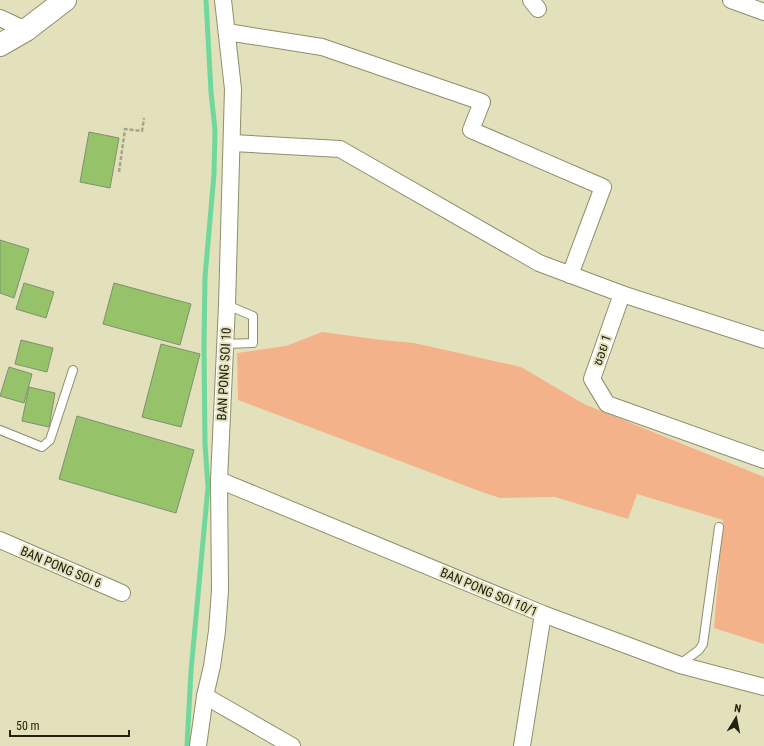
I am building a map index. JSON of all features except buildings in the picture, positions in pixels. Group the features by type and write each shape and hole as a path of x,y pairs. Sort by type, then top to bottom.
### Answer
{"street":[{"path":"0,45 26,30 65,0"},
{"name":"BAN PONG SOI 10","path":"198,746 205,696 212,666 216,638 220,590 219,480 227,305 233,89 223,0"},
{"path":"731,0 764,12"},
{"path":"0,18 26,30"},
{"path":"227,32 322,47 482,102 472,130 603,186 570,275"},
{"path":"232,143 340,149 539,263 622,294 764,340"},
{"name":"ซอย 1","path":"622,294 592,379 607,404 764,460"},
{"name":"BAN PONG SOI 10/1","path":"219,480 543,614 680,664 764,687"},
{"name":"BAN PONG SOI 6","path":"0,540 122,593"},
{"path":"522,746 543,614"},
{"path":"205,696 292,746"}],"lane":[{"path":"225,344 253,342 253,316 227,305"},
{"path":"0,430 42,447 50,440 73,370"},
{"path":"680,664 699,650 703,644 719,527"}],"path":[{"path":"119,172 125,129 142,132 144,118"}],"shaded area":[{"path":"322,332 414,343 521,367 584,404 764,477 764,644 714,628 723,520 637,494 628,519 555,497 500,498 238,400 237,353 286,346"}],"waterway":[{"path":"187,746 191,671 208,487 205,444 205,277 214,174 215,130 211,92 206,0"}]}
